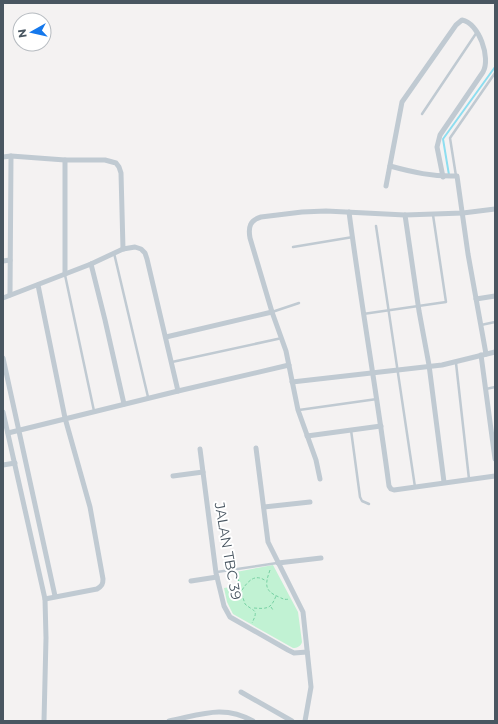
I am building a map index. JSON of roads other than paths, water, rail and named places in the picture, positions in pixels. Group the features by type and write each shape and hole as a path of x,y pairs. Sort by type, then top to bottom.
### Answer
{"street":[{"path":"386,186 402,102 459,21 466,21 478,32 486,57 486,67 440,135 438,147 443,177"},
{"path":"10,295 11,156"},
{"path":"3,157 11,156 65,160 105,160 116,163 121,173 123,249"},
{"path":"65,160 65,274"},
{"path":"390,166 424,175 443,177 456,176 480,325 486,389 492,418 495,459"},
{"path":"3,209 10,210"},
{"path":"320,479 316,460 298,410 282,338 272,312 250,238 249,227 251,222 262,217 302,212 349,212 405,215 462,213 495,209"},
{"path":"349,212 389,486 394,490 495,476"},
{"path":"405,215 418,306 430,365 444,482"},
{"path":"3,298 91,264 123,249 135,247 141,249 145,253 147,259 178,391"},
{"path":"3,261 10,260"},
{"path":"91,264 124,404"},
{"path":"38,285 65,418 90,507 103,579 103,584 97,589 45,599"},
{"path":"476,299 495,296"},
{"path":"166,337 272,312"},
{"path":"292,382 455,362 495,352"},
{"path":"3,358 55,596"},
{"path":"8,433 289,365"},
{"path":"3,412 45,599 46,638 44,721"},
{"path":"307,436 381,426"},
{"path":"256,448 268,542 303,612 311,687 305,721"},
{"name":"JALAN TBC 39","path":"200,449 217,575 224,606 230,617 248,628 294,653 307,652"},
{"path":"3,465 15,463"},
{"path":"173,476 203,472"},
{"path":"264,507 310,502"},
{"path":"278,563 321,558"},
{"path":"191,581 217,575"},
{"path":"241,692 292,721"},
{"path":"169,721 226,711 253,721"}],"lane":[{"path":"422,114 478,32"},
{"path":"456,176 450,138 495,73"},
{"path":"363,314 446,302 433,214"},
{"path":"376,226 415,486"},
{"path":"293,246 352,236"},
{"path":"114,253 148,398"},
{"path":"65,274 94,411"},
{"path":"272,312 299,303"},
{"path":"480,325 495,322"},
{"path":"171,362 282,338"},
{"path":"455,362 470,479"},
{"path":"486,389 495,387"},
{"path":"298,410 377,399"},
{"path":"351,430 360,497 362,502 369,504"},
{"path":"217,575 237,569 278,563"}],"waterway":[{"path":"449,175 443,139 495,67"}]}
